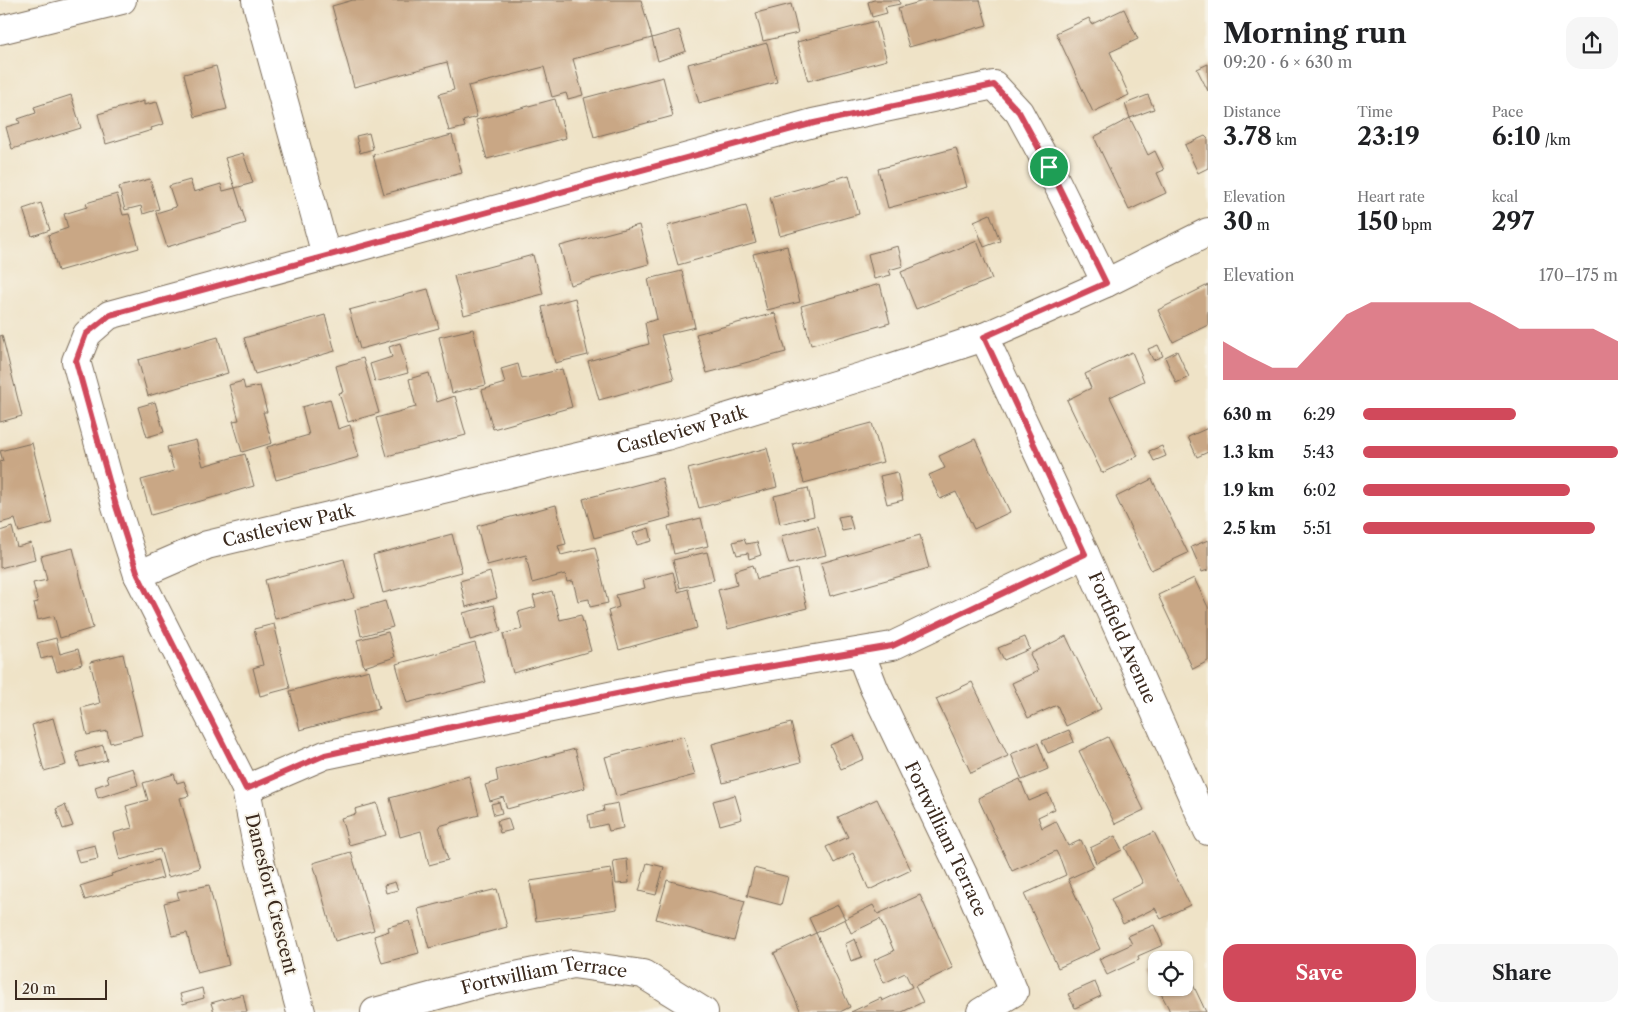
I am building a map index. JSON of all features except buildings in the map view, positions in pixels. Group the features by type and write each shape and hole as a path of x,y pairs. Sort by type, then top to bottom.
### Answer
{"street":[{"path":"0,30 122,0"},
{"path":"256,0 326,255"},
{"name":"Danesfort Crescent","path":"302,1012 260,861 246,789 138,575 116,506 76,361 86,334 110,315 326,255 814,123 994,85 1019,112 1049,167 1106,283"},
{"name":"Castleview Patk","path":"138,575 207,545 666,436 984,337 1106,283 1208,232"},
{"name":"Fortfield Avenue","path":"984,337 1085,554 1208,831"},
{"path":"246,789 325,755 461,725 672,683 892,646 1085,554"},
{"name":"Fortwilliam Terrace","path":"860,652 874,688 972,891 1014,992 981,1012"},
{"name":"Fortwilliam Terrace","path":"375,1012 482,983 573,964 643,974 704,1012"}],"route":[{"path":"994,85 1019,112 1049,167 1106,283 984,337 1085,554 892,646 672,683 461,725 325,755 246,789 209,712 138,575 116,506 76,361 86,334 110,315 814,123 943,94 994,85"}]}
